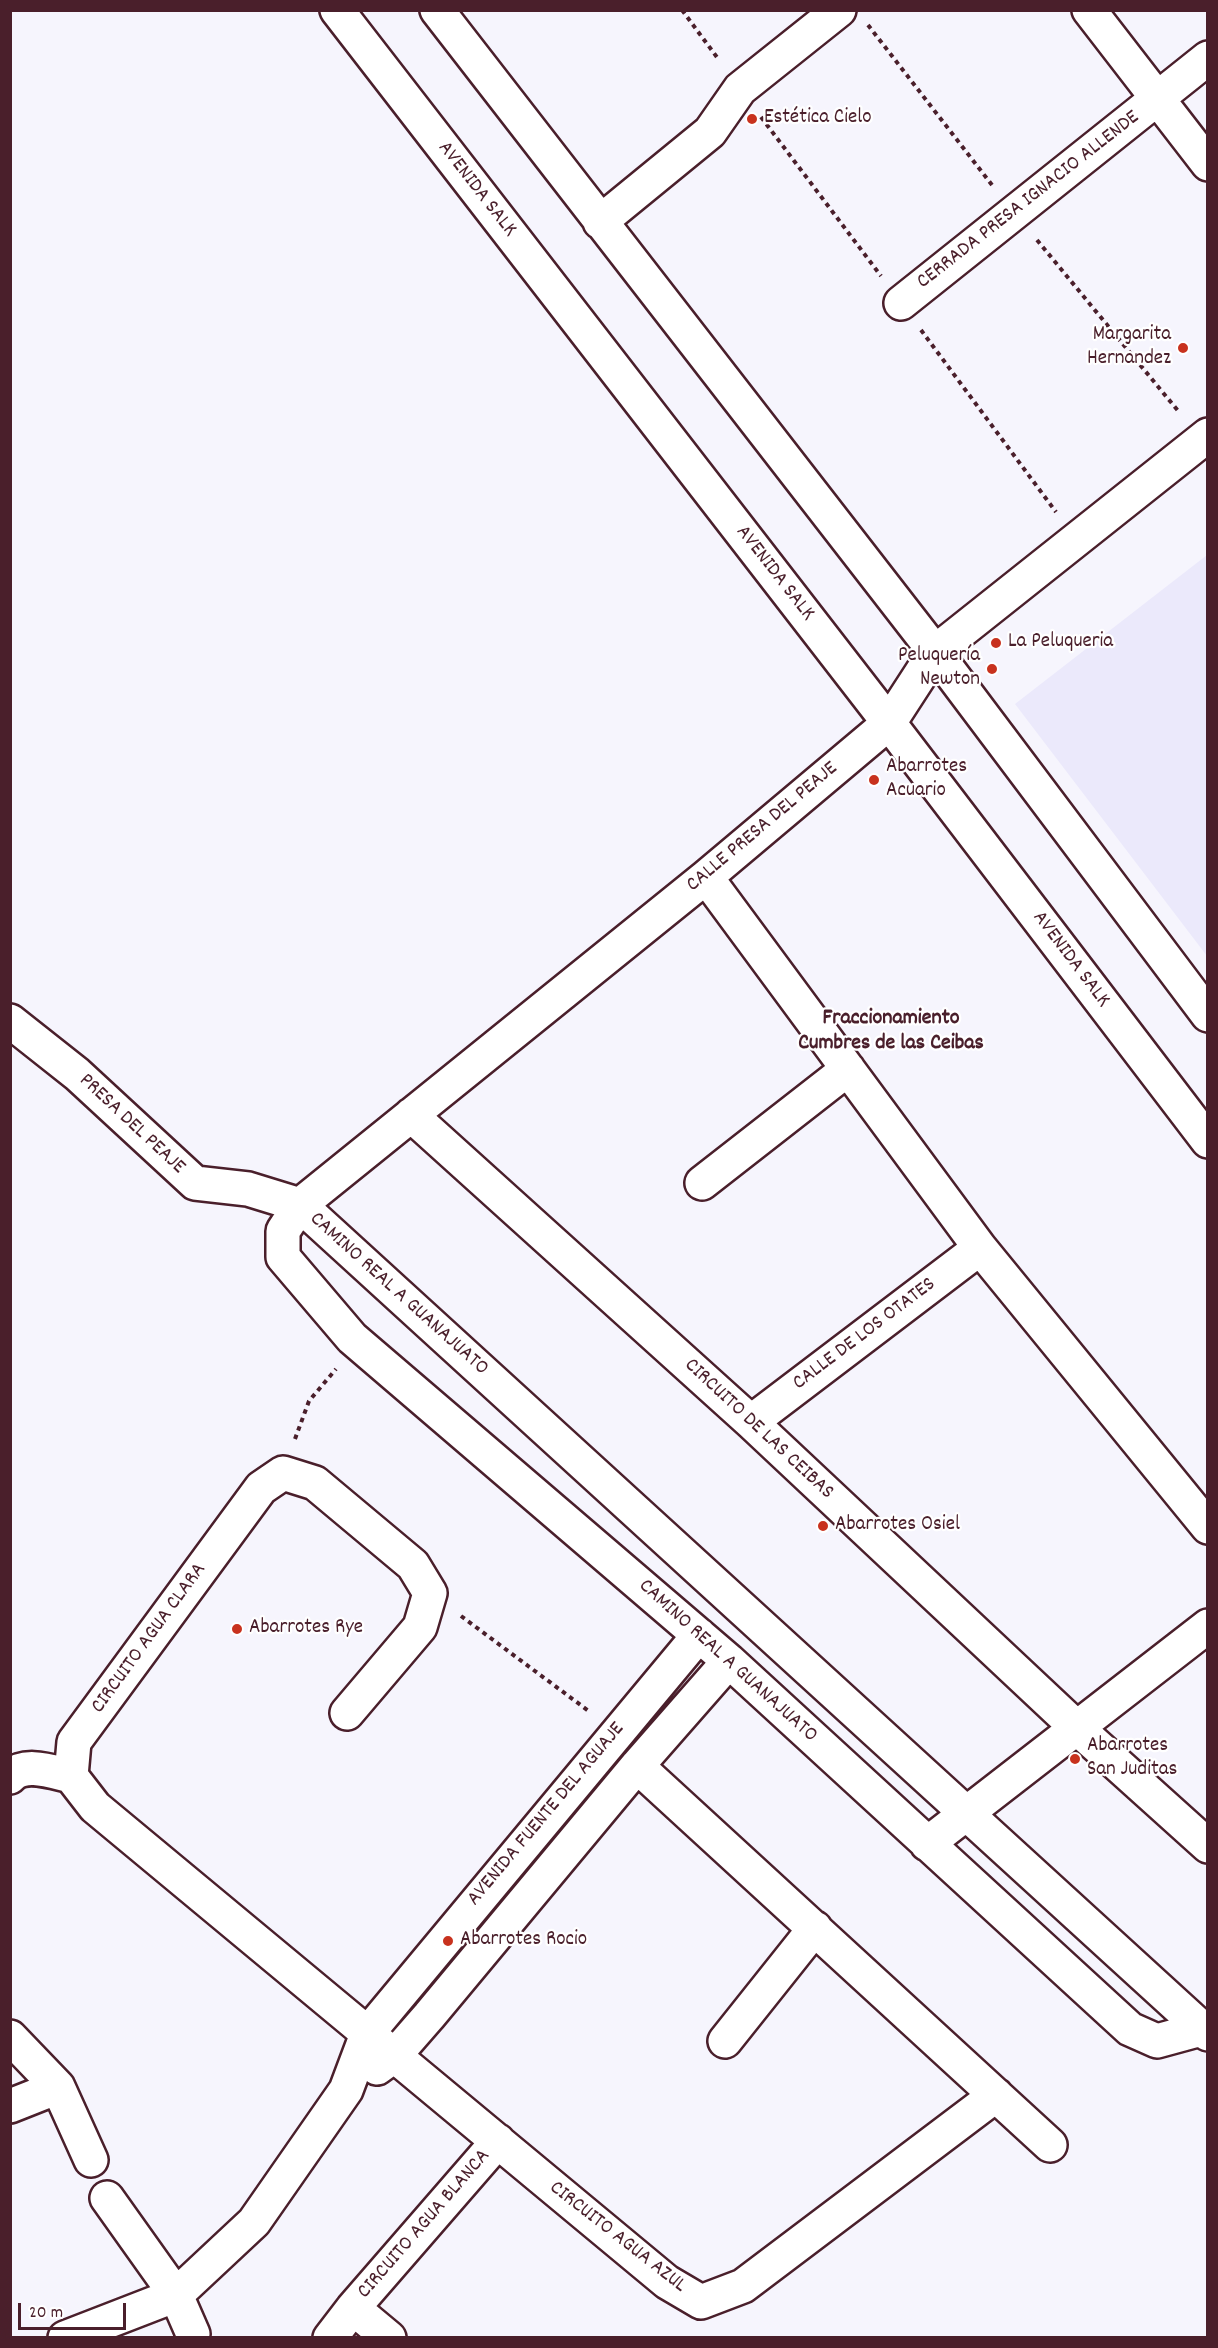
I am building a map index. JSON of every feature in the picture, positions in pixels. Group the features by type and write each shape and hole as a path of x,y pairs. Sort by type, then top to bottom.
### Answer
{"street":[{"name":"AVENIDA SALK","path":"337,10 889,723 1208,1141"},
{"path":"437,10 935,652 1208,1015"},
{"path":"1089,10 1208,164"},
{"path":"600,222 710,132 740,89 851,15"},
{"name":"CERRADA PRESA IGNACIO ALLENDE","path":"901,303 1208,58"},
{"name":"CALLE PRESA DEL PEAJE","path":"300,1205 706,877 889,723 935,652 1205,438"},
{"path":"706,877 980,1248 1208,1527"},
{"name":"PRESA DEL PEAJE","path":"10,1021 77,1074 195,1184 248,1189 300,1205"},
{"path":"702,1183 848,1069"},
{"name":"CIRCUITO DE LAS CEIBAS","path":"411,1115 751,1422 1077,1728 1208,1846"},
{"name":"CAMINO REAL A GUANAJUATO","path":"300,1205 966,1814 1204,2032 1157,2040 1130,2029 729,1661 352,1338 283,1257 283,1231 300,1205"},
{"name":"CALLE DE LOS OTATES","path":"751,1422 980,1248"},
{"path":"283,1473 315,1483 413,1565 430,1593 420,1627 347,1713"},
{"name":"CIRCUITO AGUA CLARA","path":"71,1776 74,1742 261,1488 283,1473"},
{"path":"927,1844 1208,1626"},
{"name":"AVENIDA FUENTE DEL AGUAJE","path":"65,2337 176,2295 254,2222 346,2090 367,2034 699,1635"},
{"name":"AVENIDA FUENTE DEL AGUAJE","path":"346,2090 395,2055 637,1766 729,1661"},
{"path":"623,1725 660,1741"},
{"path":"637,1766 685,1807 1050,2145"},
{"path":"10,1777 14,1773 38,1768 71,1776 95,1807 367,2034"},
{"path":"725,2041 815,1928"},
{"name":"CIRCUITO AGUA AZUL","path":"367,2034 667,2282 700,2302 743,2286 996,2095"},
{"path":"10,2037 58,2087 91,2160"},
{"path":"10,2106 58,2087"},
{"name":"CIRCUITO AGUA BLANCA","path":"330,2337 498,2141"},
{"path":"107,2198 176,2295 193,2334"},
{"name":"CIRCUITO AGUA BLANCA","path":"353,2308 389,2337"}],"path":[{"path":"851,15 1014,213 1205,438"},
{"path":"283,1473 309,1401 337,1369"},
{"path":"430,1593 623,1725"}],"shaded area":[{"path":"1207,555 1207,956 1015,704"}],"place":[{"name":"Estética Cielo","path":"752,119"},
{"name":"Margarita Hernandez","path":"1183,348"},
{"name":"La Peluqueria","path":"996,643"},
{"name":"Peluquería Newton","path":"992,669"},
{"name":"Abarrotes Acuario","path":"874,780"},
{"name":"Abarrotes Osiel","path":"823,1526"},
{"name":"Abarrotes Rye","path":"237,1629"},
{"name":"Abarrotes San Juditas","path":"1075,1759"},
{"name":"Abarrotes Rocio","path":"448,1941"}],"district":[{"name":"Fraccionamiento Cumbres de las Ceibas","path":"891,1032"}]}
